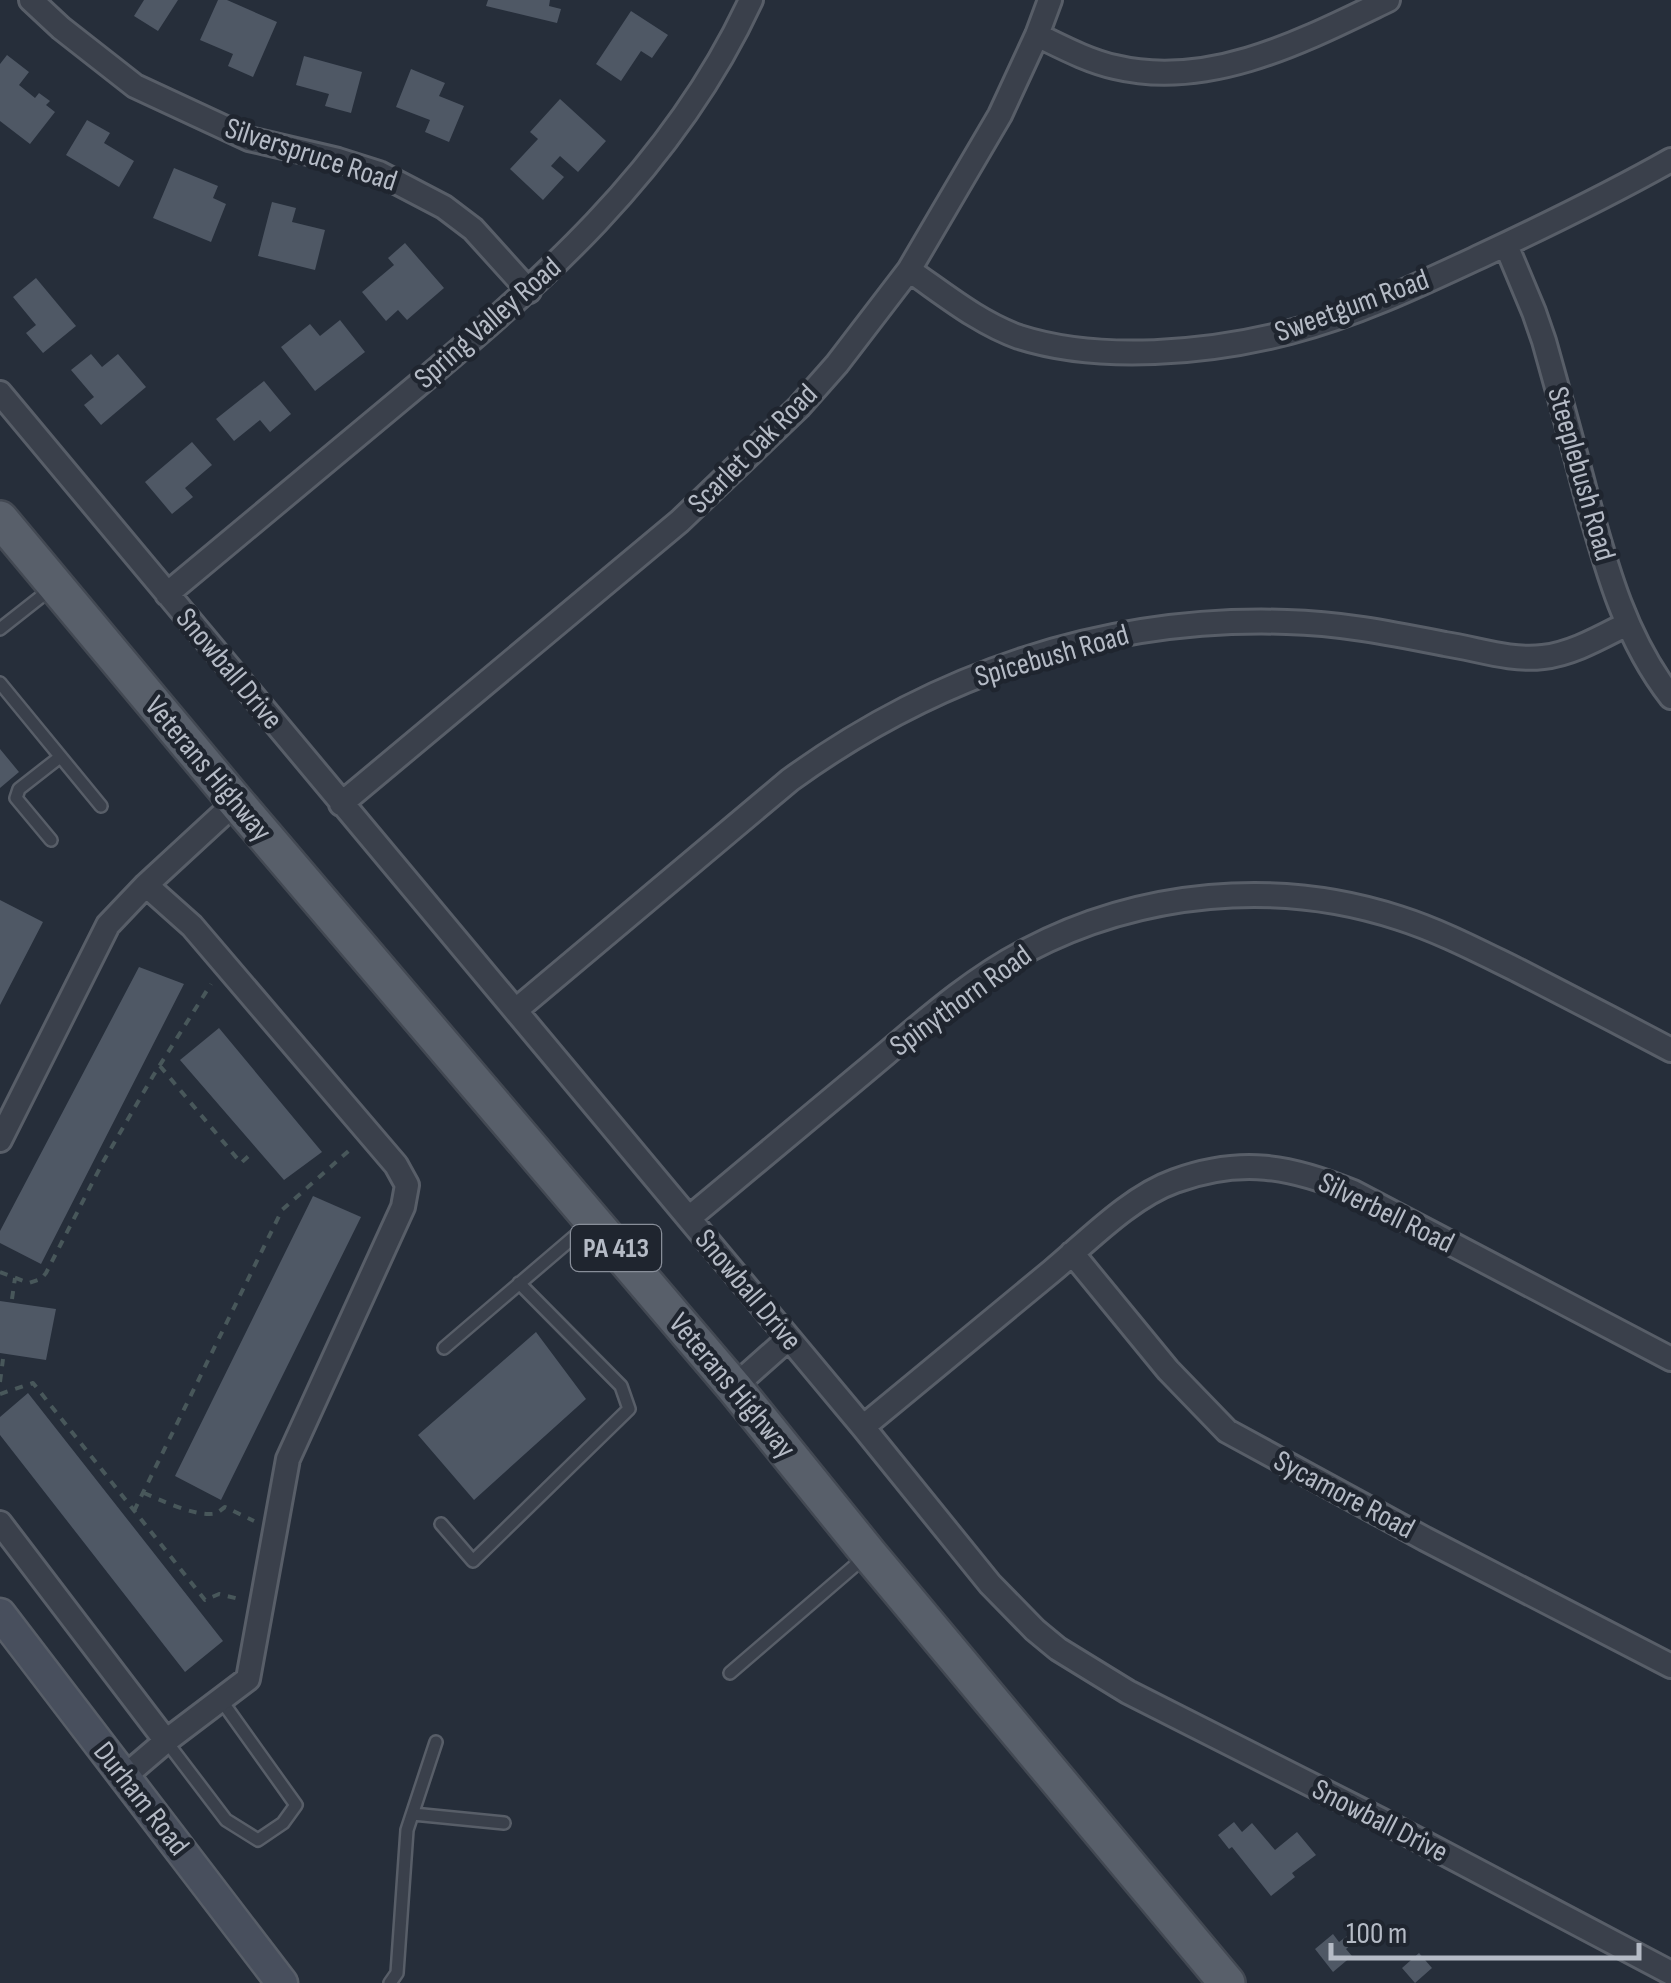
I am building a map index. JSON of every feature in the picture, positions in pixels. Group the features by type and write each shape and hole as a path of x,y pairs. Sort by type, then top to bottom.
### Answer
{"main road":[{"name":"Veterans Highway","path":"0,519 734,1386 1227,1983"},
{"name":"Durham Road","path":"0,1614 282,1983"}],"street":[{"name":"Silverspruce Road","path":"31,0 135,86 248,139 379,173 444,206 473,228 529,291"},
{"name":"Spring Valley Road","path":"168,594 566,256 642,173 676,126 726,51 751,0"},
{"name":"Scarlet Oak Road","path":"341,804 710,495 799,407 909,270 1000,115 1050,0"},
{"path":"1036,35 1115,67 1154,73 1183,72 1253,58 1388,0"},
{"name":"Sweetgum Road","path":"909,270 988,323 1058,347 1140,352 1247,341 1347,314 1416,286 1506,245 1671,160"},
{"name":"Steeplebush Road","path":"1506,245 1544,341 1604,558 1627,624 1671,697"},
{"name":"Snowball Drive","path":"0,394 990,1584 1035,1630 1128,1692 1671,1973"},
{"name":"Spicebush Road","path":"516,1010 817,761 911,705 1012,662 1063,646 1144,630 1210,623 1288,622 1446,644 1502,656 1546,658 1627,624"},
{"path":"2,1134 108,925 236,802"},
{"path":"124,1776 248,1679 288,1460 403,1206 406,1186 396,1165 369,1132 192,926 146,885"},
{"name":"Spinythorn Road","path":"688,1218 941,1008 996,968 1066,932 1157,904 1266,894 1316,898 1400,918 1448,936 1671,1050"},
{"name":"Silverbell Road","path":"863,1427 1121,1213 1173,1181 1216,1170 1266,1167 1315,1176 1353,1192 1671,1359"},
{"name":"Sycamore Road","path":"1072,1253 1168,1370 1227,1431 1671,1666"},
{"path":"734,1386 788,1339"},
{"path":"0,1523 166,1741"}],"lane":[{"path":"0,628 55,585"},
{"path":"0,683 102,806"},
{"path":"52,840 16,795 60,757"},
{"path":"444,1348 592,1220"},
{"path":"441,1524 473,1561 629,1409 622,1386 519,1283"},
{"path":"730,1674 869,1554"},
{"path":"166,1741 226,1820 258,1840 283,1823 296,1804 220,1700"},
{"path":"390,1983 397,1973 408,1830 436,1742"},
{"path":"413,1814 504,1823"}],"path":[{"path":"0,1272 29,1284 46,1273 103,1162 160,1066 211,984 228,968"},
{"path":"160,1066 240,1163 253,1152"},
{"path":"134,1511 282,1210 369,1132"},
{"path":"12,1300 15,1278"},
{"path":"0,1382 4,1359"},
{"path":"0,1394 33,1382 205,1600 219,1594 262,1606"},
{"path":"144,1492 205,1514 214,1514 225,1506 252,1521 276,1525"}],"building":[{"path":"144,0 178,0 158,31 134,16"},
{"path":"218,0 227,0 277,22 253,77 228,66 233,54 200,40"},
{"path":"488,0 550,0 549,6 561,9 557,23 486,6"},
{"path":"631,11 668,35 652,58 641,51 621,81 596,64"},
{"path":"7,55 29,72 19,85 35,98 39,93 50,101 46,105 55,112 30,144 0,121 0,64"},
{"path":"304,56 362,72 351,113 325,106 329,94 296,85"},
{"path":"411,69 445,83 439,96 464,106 449,142 425,132 430,120 396,107"},
{"path":"560,99 606,141 578,172 560,156 551,166 564,177 543,200 510,169 538,139 530,132"},
{"path":"87,120 110,133 104,143 134,161 119,187 66,155"},
{"path":"174,168 218,186 213,198 226,204 211,242 153,218"},
{"path":"272,202 296,208 292,222 325,230 315,270 258,256"},
{"path":"405,243 444,288 407,320 398,310 386,321 362,292 394,265 388,258"},
{"path":"36,278 76,326 43,353 26,333 36,325 13,297"},
{"path":"340,320 365,352 315,391 281,347 310,324 320,336"},
{"path":"91,354 102,367 118,354 146,387 101,425 84,405 94,397 71,370"},
{"path":"264,381 291,414 270,432 260,420 234,441 216,419"},
{"path":"192,442 212,465 185,488 193,497 172,514 145,482"},
{"path":"0,749 19,772 0,788"},
{"path":"0,900 43,922 0,1005"},
{"path":"139,967 184,984 41,1264 0,1243 0,1231"},
{"path":"219,1028 322,1152 284,1180 180,1060"},
{"path":"313,1196 361,1217 221,1500 175,1476"},
{"path":"0,1301 56,1309 46,1360 0,1353"},
{"path":"536,1332 586,1399 474,1500 418,1435"},
{"path":"28,1393 223,1641 185,1672 0,1435 0,1417"},
{"path":"1234,1822 1242,1832 1252,1823 1275,1850 1297,1832 1316,1855 1271,1896 1218,1835"},
{"path":"1333,1934 1339,1942 1347,1936 1353,1943 1346,1949 1352,1956 1333,1972 1315,1949"},
{"path":"1419,1953 1432,1968 1415,1983 1402,1968"}]}
